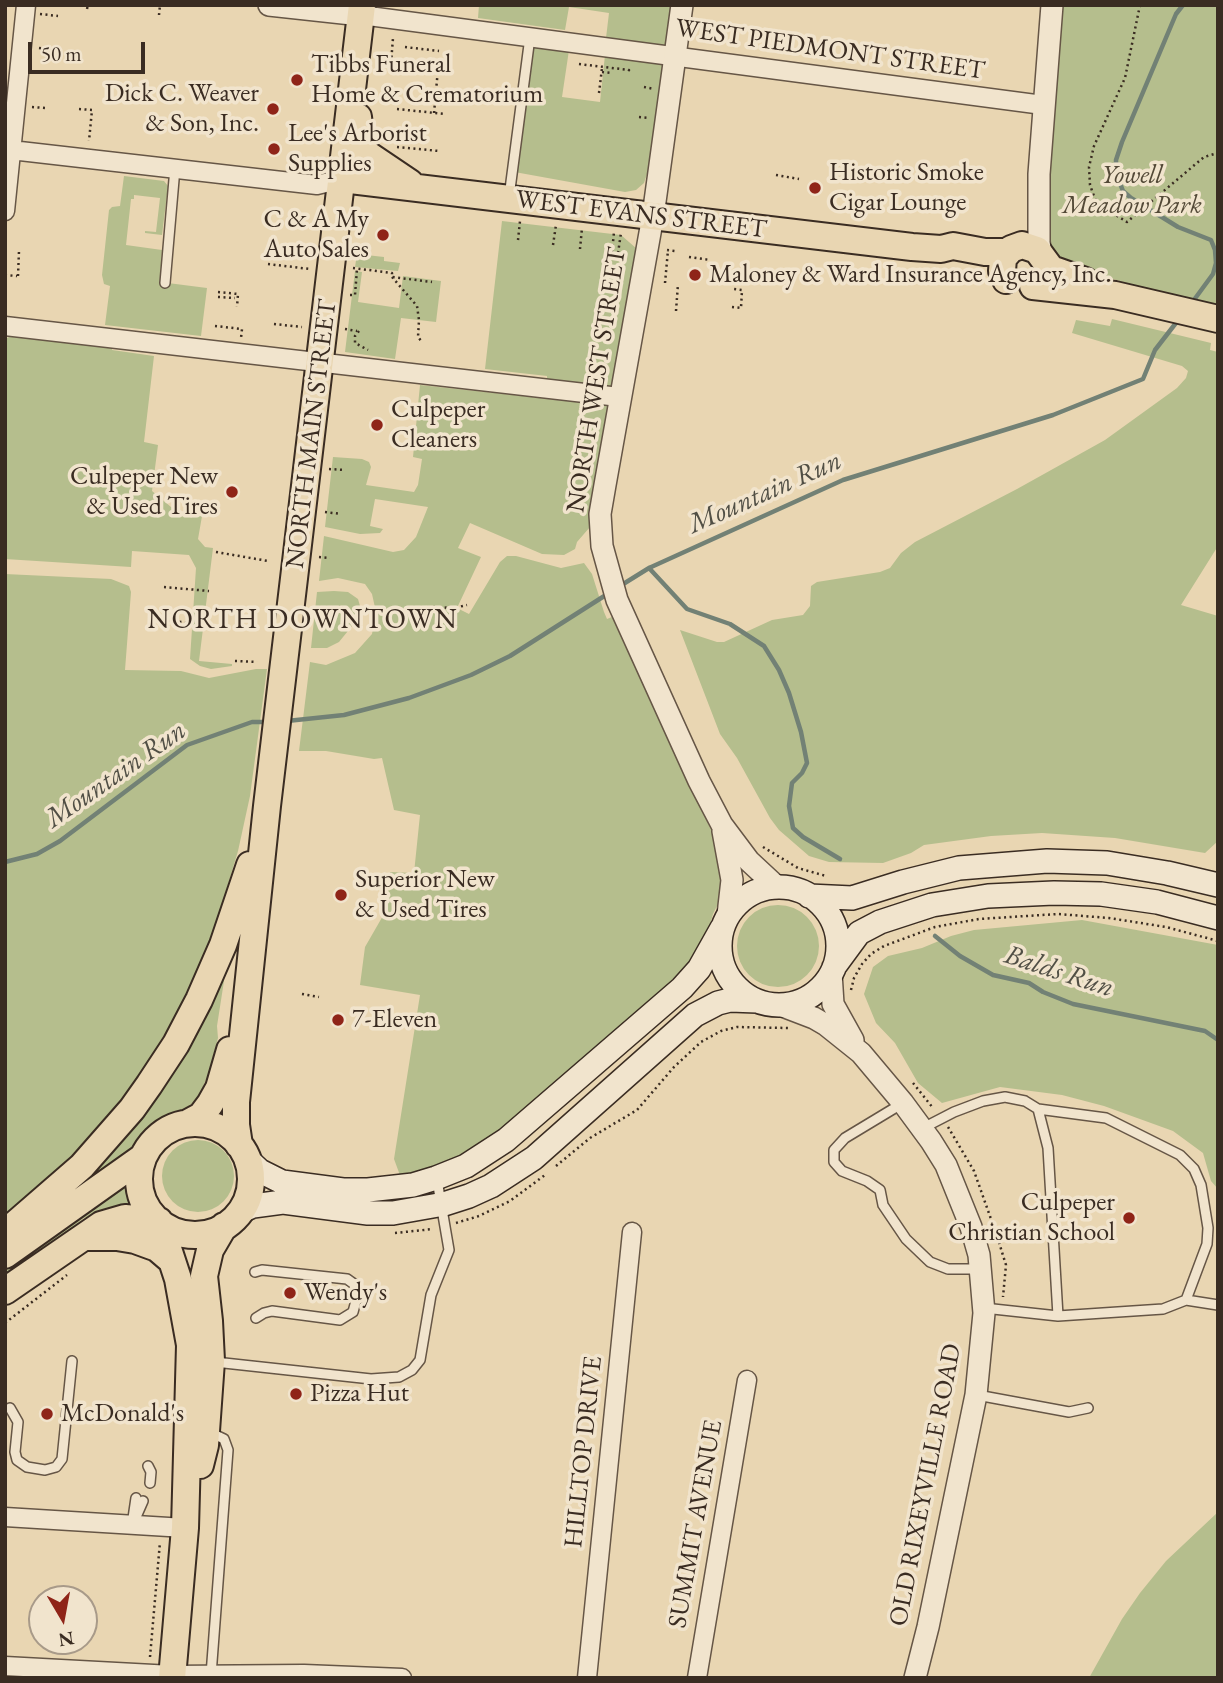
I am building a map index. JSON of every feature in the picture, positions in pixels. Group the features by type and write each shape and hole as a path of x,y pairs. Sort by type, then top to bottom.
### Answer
{"main road":[{"name":"NORTH MAIN STREET","path":"185,1528 205,1445 211,1361 204,1276 210,1250 250,1189 251,1177 236,1125 236,1102 267,806 362,10"},
{"path":"354,80 364,149 380,164 418,188"},
{"name":"WEST EVANS STREET","path":"342,179 418,188 514,210 653,216 941,249 953,246 985,252 1028,253"},
{"name":"WEST EVANS STREET","path":"941,249 951,256 985,266 1018,288 1033,286 1115,295"},
{"path":"1006,280 1002,267 1028,253"},
{"path":"1028,253 1043,275 1033,286"},
{"path":"1028,253 1051,269 1115,295 1216,317"},
{"path":"5,1233 48,1198 102,1145 132,1109 176,1044 223,944 250,868 267,806"},
{"path":"188,1124 211,1125 222,1130 260,1171 282,1182 368,1191 413,1185 466,1166 506,1140 675,995 699,969 725,922 741,901 758,891 777,887 809,896 852,898 903,881 959,868 993,863 1047,861 1107,863 1218,885"},
{"path":"5,1291 80,1237 116,1219 142,1218 159,1221 168,1228 202,1234 253,1206 282,1202 368,1213 393,1213 441,1205 491,1186 534,1158 702,1011 730,1000 757,1001 780,1006 793,1004 815,993 850,942 867,928 901,914 932,905 978,897 1043,893 1101,894 1157,902 1218,918"},
{"path":"809,896 827,913 837,935 838,951 833,970"},
{"path":"725,922 719,946 722,963 729,979 741,992 757,1001"},
{"name":"NORTH MAIN STREET","path":"172,1676 185,1528 190,1345 183,1303 159,1221 144,1203 140,1169 143,1157 156,1138 201,1116 211,1104 219,1088 249,988"},
{"path":"5,1255 143,1157"},
{"path":"80,1237 135,1240 157,1248 171,1260"}],"street":[{"path":"269,5 362,10"},
{"name":"NORTH WEST STREET","path":"682,5 653,216 600,514 602,546 608,574 622,613 699,781 722,825 749,861 777,887"},
{"path":"1028,253 1039,242 1039,174 1052,6"},
{"path":"5,211 11,150 33,9"},
{"name":"WEST PIEDMONT STREET","path":"362,10 530,37 1043,105"},
{"path":"11,150 317,185 342,179"},
{"path":"5,326 619,397"},
{"name":"NORTH WEST STREET","path":"722,825 732,880 732,897 725,922"},
{"path":"833,970 833,1004 861,1053"},
{"name":"OLD RIXEYVILLE ROAD","path":"780,1006 814,1018 861,1053 903,1103 946,1165 971,1227 981,1269 984,1308 976,1395 915,1678"},
{"name":"HILLTOP DRIVE","path":"587,1678 632,1232"},
{"name":"SUMMIT AVENUE","path":"697,1678 747,1380"},
{"path":"5,1517 185,1528"},
{"path":"5,1666 172,1676 336,1674 402,1678"}],"lane":[{"path":"1045,5 1052,6"},
{"path":"514,210 530,37"},
{"path":"165,283 176,168"},
{"path":"922,1129 954,1112 1005,1097 1024,1101 1038,1110 1106,1118 1180,1155 1194,1169 1201,1185 1208,1244 1186,1300"},
{"path":"903,1103 845,1138 834,1150 834,1162 842,1171 867,1181 880,1190 883,1205 906,1239 930,1262 948,1269 981,1269"},
{"path":"1038,1110 1048,1148 1058,1316"},
{"path":"211,1361 371,1379 399,1377 412,1370 420,1360 431,1295 449,1250 436,1178"},
{"path":"1206,1210 1218,1211"},
{"path":"255,1272 262,1270 347,1279 354,1284 357,1297 353,1312 341,1320 272,1311 256,1318"},
{"path":"984,1308 1058,1316 1163,1310 1186,1300 1218,1305"},
{"path":"10,1408 18,1422 15,1452 17,1460 27,1467 45,1470 56,1467 62,1459 72,1361"},
{"path":"976,1395 1069,1412 1088,1408"},
{"path":"206,1431 224,1439 228,1450 211,1675"},
{"path":"132,1525 139,1499"}],"path":[{"path":"159,15 160,5"},
{"path":"1140,5 1125,78 1094,146 1089,167 1090,185 1095,199 1124,221 1132,219 1205,157 1218,153"},
{"path":"33,9 58,16"},
{"path":"391,63 393,38"},
{"path":"35,47 53,50"},
{"path":"405,47 439,51"},
{"path":"599,93 605,47"},
{"path":"579,64 602,69 629,70 628,74"},
{"path":"434,113 438,69"},
{"path":"602,69 611,73"},
{"path":"644,87 654,89"},
{"path":"28,106 46,108"},
{"path":"79,109 92,110 87,158"},
{"path":"397,109 445,114"},
{"path":"639,117 652,119"},
{"path":"395,147 439,151"},
{"path":"776,176 799,178"},
{"path":"514,210 518,240"},
{"path":"553,245 555,225"},
{"path":"580,249 582,228"},
{"path":"612,252 614,232"},
{"path":"618,253 621,233"},
{"path":"660,249 675,253"},
{"path":"665,283 668,250"},
{"path":"5,275 18,276 19,251"},
{"path":"689,257 710,260"},
{"path":"268,264 315,270"},
{"path":"349,295 355,295 355,268 393,273 392,277 417,306 418,337 422,342"},
{"path":"392,277 432,282"},
{"path":"676,311 678,284"},
{"path":"732,307 741,308 742,290 734,289"},
{"path":"236,299 218,294 238,294 237,307"},
{"path":"274,324 309,328"},
{"path":"215,326 239,326 242,329 240,338 243,338"},
{"path":"345,329 360,331 354,338 356,344 372,352"},
{"path":"330,469 344,470"},
{"path":"325,512 341,514"},
{"path":"216,552 268,561"},
{"path":"319,557 330,558"},
{"path":"164,587 209,591"},
{"path":"429,609 467,606"},
{"path":"163,620 202,624"},
{"path":"235,661 257,663"},
{"path":"761,845 773,855 798,868 834,878"},
{"path":"851,993 854,978 862,964 884,946 934,927 979,919 1058,914 1108,918 1166,927 1218,941"},
{"path":"302,994 320,997"},
{"path":"460,1222 510,1201 590,1138 632,1114 683,1057 714,1035 728,1028 745,1026 795,1029"},
{"path":"911,1081 928,1101"},
{"path":"387,1233 434,1229"},
{"path":"5,1323 74,1270"},
{"path":"150,1656 160,1542"}],"green space":[{"path":"479,5 673,5 668,46 606,38 609,13 569,7 565,30 478,18"},
{"name":"Yowell Meadow Park","path":"1063,5 1218,5 1218,307 1149,290 1061,263 1042,244"},
{"path":"525,45 569,50 562,97 600,102 605,55 666,62 648,171 644,183 636,190 625,192 509,171"},
{"path":"124,176 164,181 168,186 162,235 145,233 156,232 160,198 134,195 134,199 131,199 126,245 162,250 160,282 207,288 201,336 105,325 110,286 104,284 102,275 109,210 120,206"},
{"path":"502,221 621,235 637,249 615,388 485,369"},
{"path":"357,254 384,257 384,261 400,263 398,271 355,267"},
{"path":"355,271 362,272 358,302 399,308 403,276 441,281 436,322 401,318 395,359 345,352"},
{"path":"1112,319 1211,343 1210,350 1218,352 1218,546 1181,605 1218,616 1218,841 1205,853 1115,838 1042,833 991,836 924,845 883,863 829,862 809,856 779,830 770,818 737,758 720,734 680,630 724,642 772,620 803,615 810,606 811,586 817,582 890,568 901,553 915,542 1105,440 1177,388 1186,378 1188,371 1182,366 1072,333 1076,320 1110,326"},
{"path":"11,336 112,347 112,350 154,356 144,442 158,445 152,491 171,507 190,515 202,516 198,539 205,547 213,548 199,661 232,666 211,669 190,659 196,568 189,555 132,551 131,567 5,559 5,339"},
{"path":"420,385 607,403 611,407 590,527 577,542 575,549 564,555 542,554 470,523 458,548 481,557 457,608 469,614 500,562 507,556 561,568 584,563 592,574 607,619 612,617 712,832 724,866 722,896 707,935 683,975 495,1136 460,1159 401,1178 394,1159 420,995 360,985 365,947 384,914 390,872 414,873 420,815 394,810 382,758 326,751 299,751 310,662 326,665 355,653 372,634 376,612 372,594 365,584 338,578 319,581 324,536 393,552 404,550 416,537 428,507 375,499 370,526 383,529 380,533 360,534 325,527 333,457 369,462 371,467 366,485 414,492 418,485 422,459 413,457"},
{"path":"5,574 111,579 129,586 131,592 125,670 181,671 209,678 267,669 250,796 238,851 212,938 181,1007 140,1075 103,1124 48,1182 5,1220"},
{"path":"317,592 348,592 358,599 360,606 356,621 339,642 327,648 311,648"},
{"path":"770,905 786,905 801,912 812,923 819,938 816,962 807,975 786,987 770,987 755,980 744,969 737,954 737,938 744,923 755,912"},
{"path":"1082,920 1218,945 1218,1189 1211,1181 1203,1153 1173,1131 1104,1106 1062,1095 1000,1087 942,1103 918,1083 895,1043 876,1023 864,994 873,967 888,956 922,948 974,930"},
{"path":"221,979 224,981 217,1026 218,1038 208,1075 198,1098 188,1107 154,1125 125,1162 49,1216"},
{"path":"198,1140 218,1146 228,1156 234,1176 228,1196 218,1206 198,1212 178,1206 168,1196 162,1176 168,1156 178,1146"},
{"path":"128,1181 134,1204 114,1206 84,1218 5,1280 5,1260"},
{"path":"1218,1512 1218,1678 1089,1678 1140,1593 1166,1561"}],"waterway":[{"name":"Mountain Run","path":"1183,5 1176,14 1122,142 1116,160 1116,173 1123,191 1131,198 1178,227 1211,240 1216,263 1213,274 1191,304"},
{"name":"Mountain Run","path":"620,586 649,568 843,480 1053,415 1143,379 1155,350 1179,319"},
{"name":"Balds Run","path":"649,568 687,609 730,624 764,646 789,693 807,763 792,783 789,806 793,828 840,859"},
{"name":"Mountain Run","path":"287,721 344,715 409,698 471,675 510,656 609,593"},
{"name":"Mountain Run","path":"5,862 37,854 60,841 187,745 252,722 268,722"},
{"name":"Balds Run","path":"935,936 960,956 993,975 1029,983 1073,1004 1205,1031 1218,1040"}],"place":[{"name":"Tibbs Funeral Home & Crematorium","path":"297,80"},
{"name":"Dick C. Weaver & Son, Inc.","path":"273,109"},
{"name":"Lee's Arborist Supplies","path":"274,149"},
{"name":"Historic Smoke Cigar Lounge","path":"815,188"},
{"name":"C & A My Auto Sales","path":"383,235"},
{"name":"Maloney & Ward Insurance Agency, Inc.","path":"695,275"},
{"name":"Culpeper Cleaners","path":"377,425"},
{"name":"Culpeper New & Used Tires","path":"232,492"},
{"name":"Superior New & Used Tires","path":"341,895"},
{"name":"7-Eleven","path":"338,1020"},
{"name":"Culpeper Christian School","path":"1129,1218"},
{"name":"Wendy's","path":"290,1293"},
{"name":"Pizza Hut","path":"296,1394"},
{"name":"McDonald's","path":"47,1414"}],"district":[{"name":"NORTH DOWNTOWN","path":"303,620"}]}
